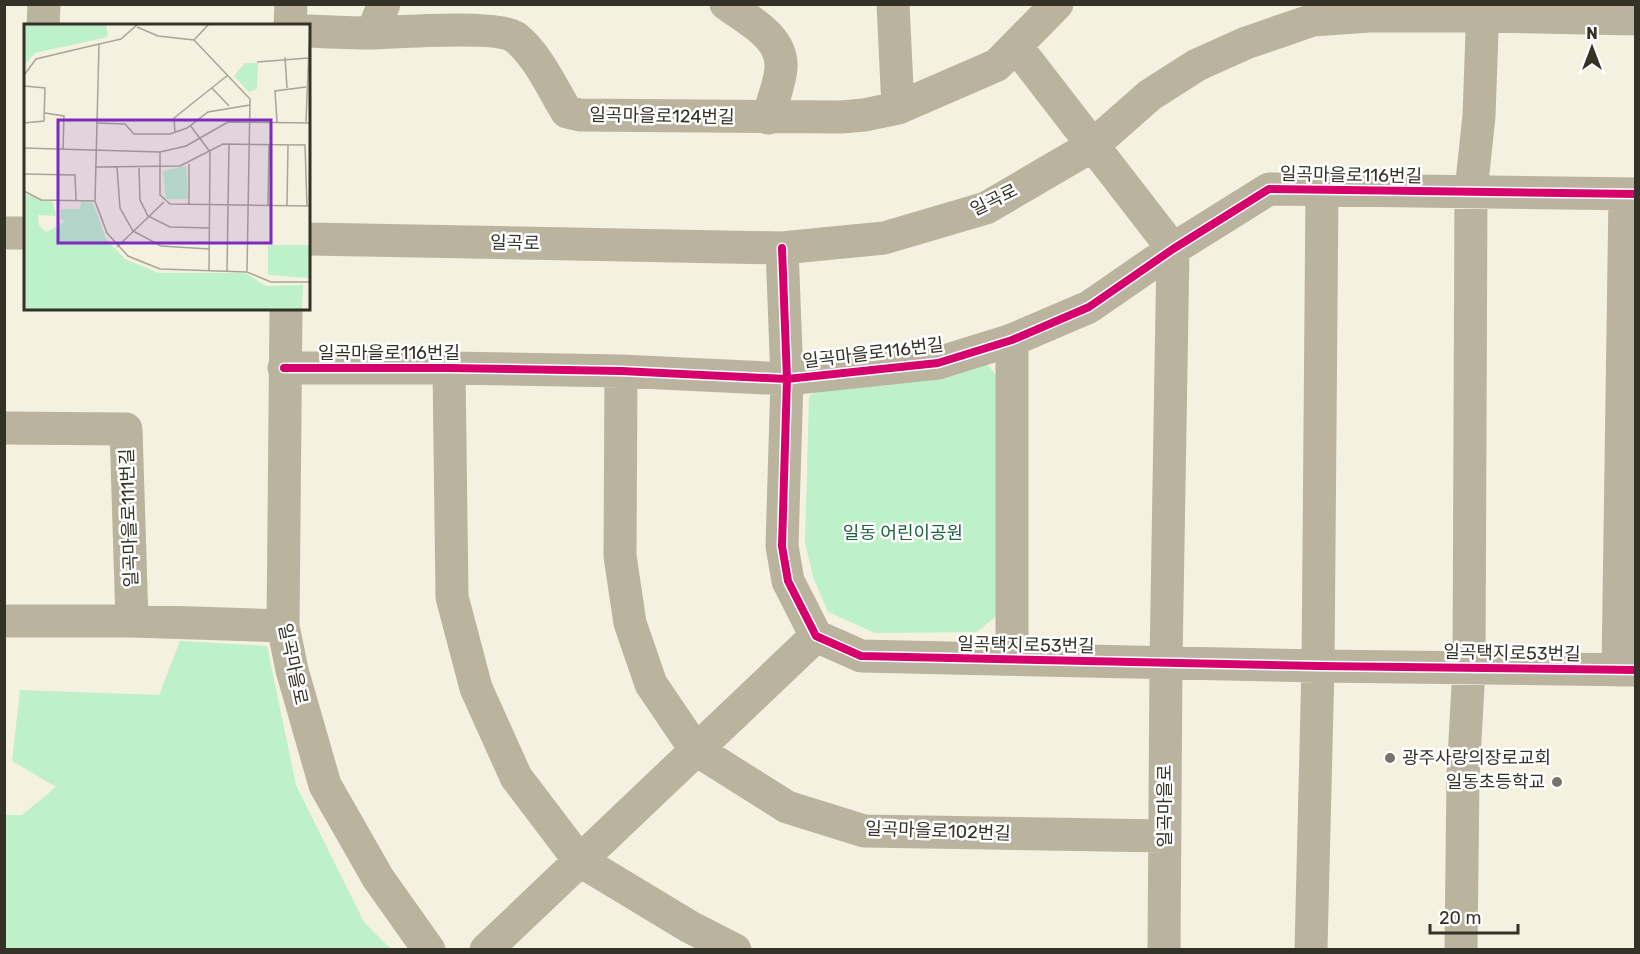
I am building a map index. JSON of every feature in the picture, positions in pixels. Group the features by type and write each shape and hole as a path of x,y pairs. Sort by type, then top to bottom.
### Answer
{"street":[{"path":"43,24 44,4"},
{"path":"290,24 291,4"},
{"path":"726,4 758,26 772,39 780,55 781,69 768,118"},
{"path":"893,4 898,108"},
{"name":"일곡마을로124번길","path":"310,31 378,19 491,31 513,36 531,53 567,112 580,115 768,118 864,115 898,108 997,65 1057,4"},
{"path":"1471,191 1479,116 1483,10"},
{"name":"일곡로","path":"310,239 782,248 884,238 986,208 1092,146 1150,95 1197,65 1257,39 1313,20 1483,10 1635,19"},
{"path":"1016,46 1173,249 1166,663"},
{"name":"일곡마을로116번길","path":"284,368 621,371 787,379 938,363 1012,340 1089,308 1173,249 1269,189 1630,194 1622,433"},
{"name":"일곡마을로116번길","path":"1318,666 1322,189"},
{"name":"일곡택지로53번길","path":"1469,668 1471,191"},
{"path":"4,232 24,233"},
{"path":"486,950 816,636 788,581 782,546 787,379 782,248"},
{"name":"일곡마을로","path":"286,310 283,626 291,670 325,785 378,878 429,950"},
{"name":"일곡택지로53번길","path":"1012,340 1012,659"},
{"name":"일곡마을로116번길","path":"449,368 452,597 476,688 516,777 579,860"},
{"name":"일곡마을로102번길","path":"621,371 620,556 630,623 651,684 695,749 787,807 864,831 1165,836"},
{"name":"일곡마을로111번길","path":"4,428 126,429 132,621"},
{"name":"일곡택지로53번길","path":"816,636 861,656 1627,670 1622,433"},
{"path":"4,621 132,621 283,626"},
{"name":"일곡마을로","path":"1164,950 1166,663"},
{"path":"1311,950 1318,666"},
{"path":"1461,950 1463,776 1469,668"},
{"path":"579,860 690,927 735,950"}],"green space":[{"name":"일동 어린이공원","path":"986,363 1003,383 1000,613 977,632 875,633 828,612 813,577 805,543 809,396 827,386"},
{"path":"180,641 267,646 296,785 364,922 391,949 5,949 5,815 22,815 56,787 12,761 20,690 159,695"}],"cycle path":[{"path":"284,368 621,371 787,379 938,363 1012,340 1089,307 1173,249 1269,189 1636,194"},
{"path":"782,248 787,379 782,546 788,581 816,636 861,656 1636,670"}],"place":[{"name":"광주사랑의장로교회","path":"1390,758"},
{"name":"일동초등학교","path":"1557,782"}]}
